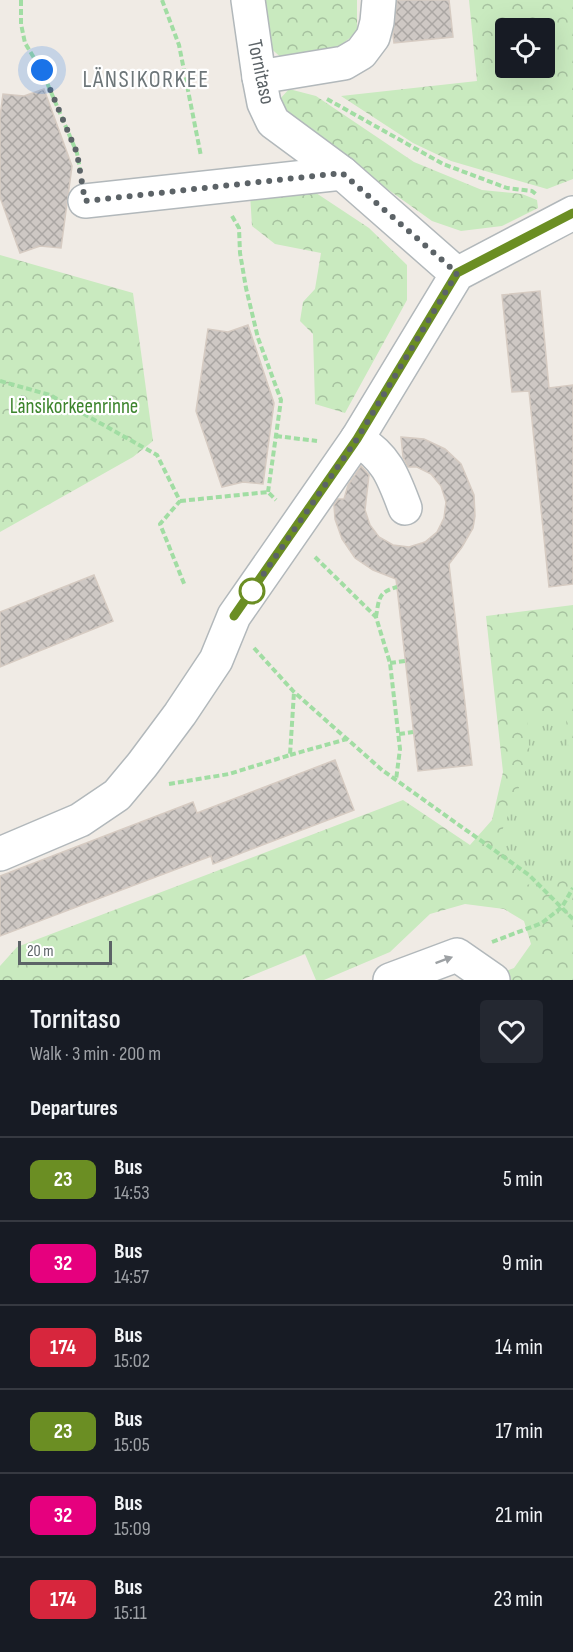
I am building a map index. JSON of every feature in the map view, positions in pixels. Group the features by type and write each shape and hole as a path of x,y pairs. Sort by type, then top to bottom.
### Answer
{"street":[{"name":"Tornitaso","path":"248,0 270,75 264,103 273,122 342,173 457,273"},
{"path":"270,75 344,63 361,53 372,38 377,22 378,0"},
{"path":"85,201 342,173"},
{"path":"0,854 80,820 117,795 180,714 216,660 234,616 357,439 457,273 573,213"},
{"path":"357,439 379,454 395,482 405,508"},
{"path":"390,980 457,955 494,980"}],"path":[{"path":"21,0 21,24 25,44 42,70 77,153 85,201"},
{"path":"162,0 179,45 208,188 239,228 240,253 251,310 258,338 280,400 268,492 180,501 160,524 184,586"},
{"path":"270,75 443,164 507,188 532,191 543,200"},
{"path":"0,381 50,395 158,455 180,501"},
{"path":"300,523 316,560 376,617"},
{"path":"396,780 400,749 399,734 390,663 376,617 380,597 386,590 397,587"},
{"path":"234,616 255,650 294,692 396,780 529,875 573,919"},
{"path":"390,663 405,661"},
{"path":"290,755 294,692"},
{"path":"399,734 413,732"},
{"path":"117,795 229,774 347,739"},
{"path":"457,955 542,923 562,907 573,888"}],"green space":[{"path":"262,0 357,0 357,32 330,54 284,60 267,45"},
{"path":"469,0 573,0 573,179 547,189 451,161 413,143 341,96 477,81"},
{"path":"289,89 316,96 414,162 482,190 522,194 537,200 538,208 502,226 461,231 432,221 295,123 280,99"},
{"path":"307,187 369,228 407,265 407,300 345,413 315,404 313,334 300,321 303,302 315,289 321,253 275,244 252,226 250,194"},
{"name":"Länsikorkeenrinne","path":"0,255 133,293 153,441 133,457 0,532"},
{"path":"573,605 573,980 483,980 514,968 531,944 524,921 504,909 465,904 430,914 390,952 324,980 316,980 305,954 241,980 0,980 0,966 17,947 403,800 470,845 492,820 503,772 486,616"},
{"path":"527,719 566,719 569,756 573,760 573,880 524,885 500,836 530,759"}],"building":[{"path":"397,0 449,0 453,37 394,43"},
{"path":"44,89 72,166 61,248 40,246 20,253 0,197 0,117 3,94 24,96"},
{"path":"540,291 549,388 573,385 573,584 549,587 529,391 512,392 502,295"},
{"path":"248,325 274,403 263,484 243,482 222,487 196,411 208,329 228,332"},
{"path":"401,437 424,439 445,449 461,464 474,495 473,528 449,564 472,765 418,771 396,579 373,570 355,558 342,539 335,519 334,505 338,499 344,499 348,485 361,466 369,475 365,510 370,525 379,537 393,545 409,547 425,542 437,532 444,518 446,502 441,486 431,474 417,467 408,467 403,457"},
{"path":"94,575 113,621 0,667 0,612"},
{"path":"335,760 354,810 213,864 211,856 0,936 0,876 193,802 197,813"}],"bus line":[{"name":"23","path":"234,616 357,439 457,273 573,213"}],"district":[{"name":"LÄNSIKORKEE","path":"146,79"}],"route":[{"path":"42,70 77,153 85,201 342,173 457,273 357,439 249,595 252,591"}]}
